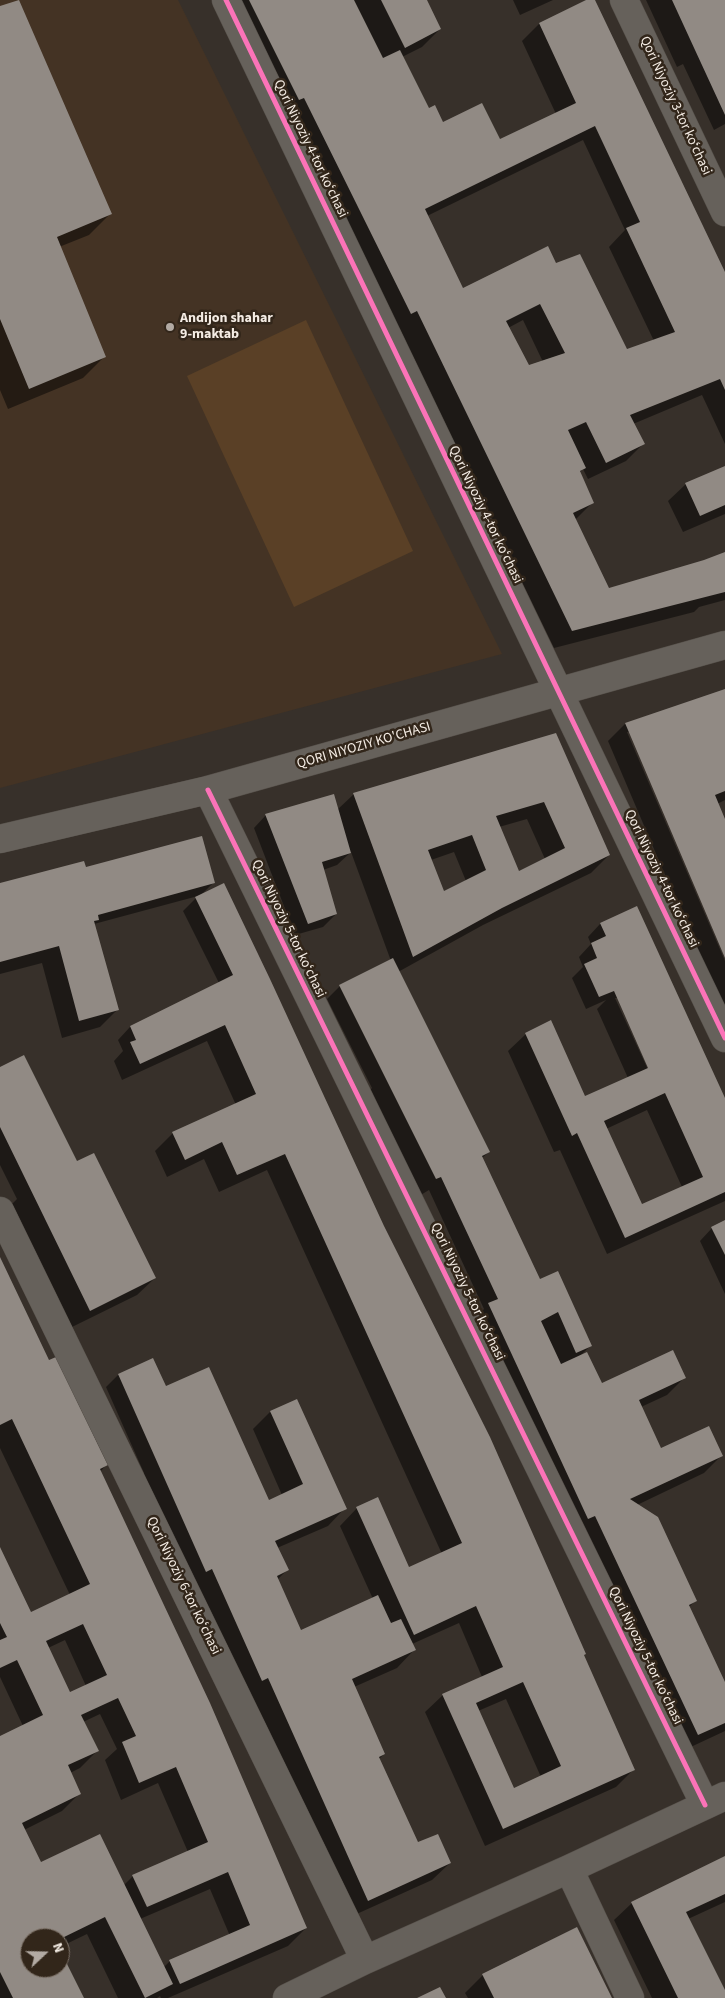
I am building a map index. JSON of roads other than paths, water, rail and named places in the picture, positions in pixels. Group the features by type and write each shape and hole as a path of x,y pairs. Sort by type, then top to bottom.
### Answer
{"street":[{"name":"Qori Niyoziy 4-tor koʻchasi","path":"226,0 725,1038"},
{"name":"Qori Niyoziy 3-tor koʻchasi","path":"624,0 725,212"},
{"name":"QORI NIYOZIY KO'CHASI","path":"0,839 208,790 725,645"},
{"name":"Qori Niyoziy 5-tor koʻchasi","path":"208,790 715,1800"},
{"name":"Qori Niyoziy 6-tor koʻchasi","path":"0,1212 365,1960"},
{"path":"287,1998 365,1960 569,1869 715,1800"},
{"path":"569,1869 630,1998"}],"place":[{"name":"Andijon shahar 9-maktab","path":"170,327"}]}
